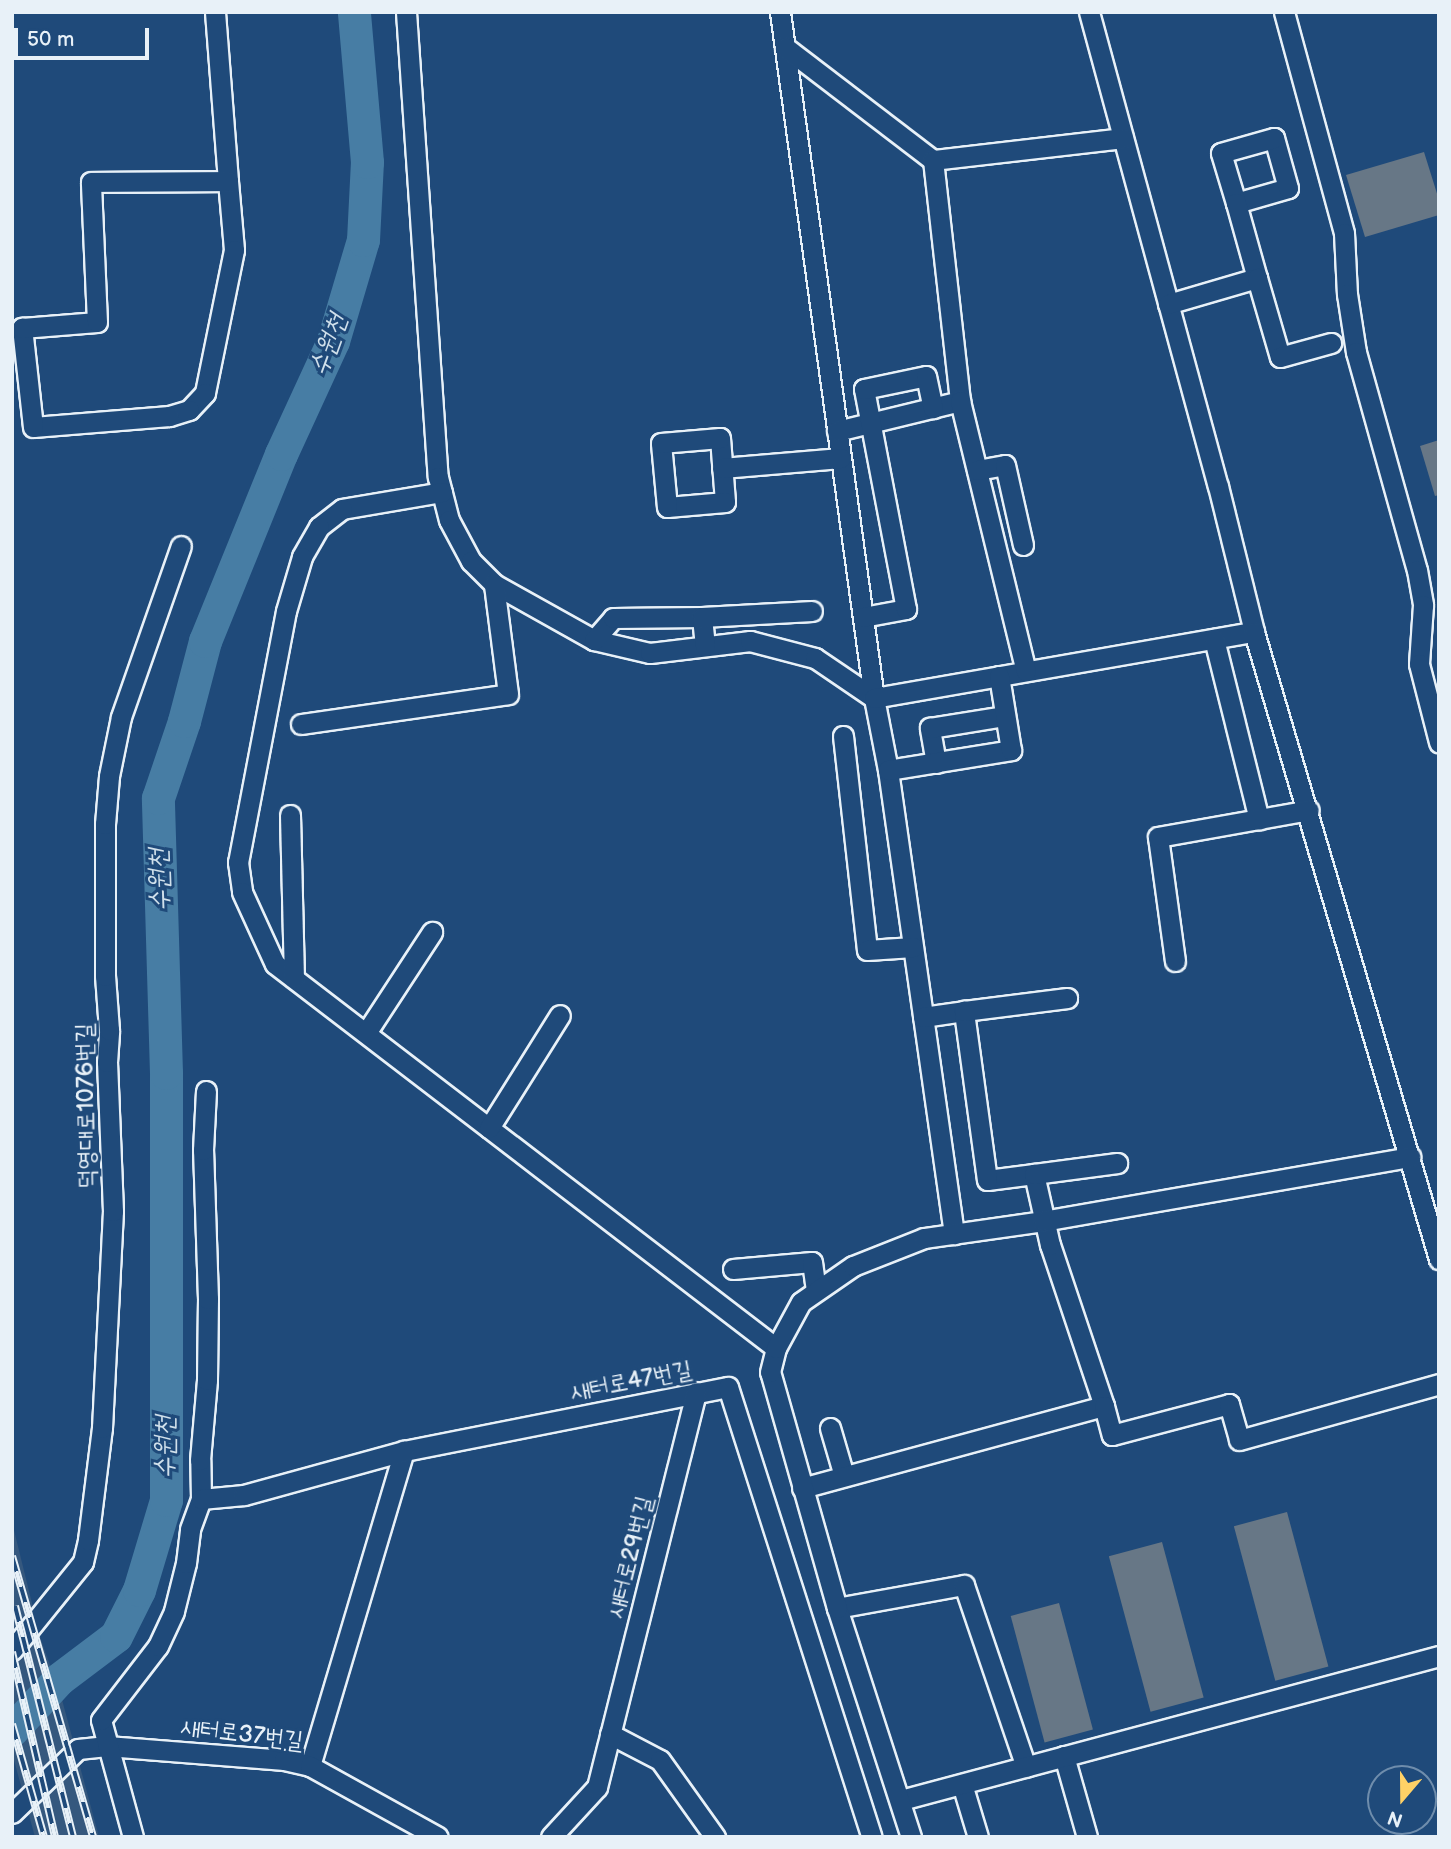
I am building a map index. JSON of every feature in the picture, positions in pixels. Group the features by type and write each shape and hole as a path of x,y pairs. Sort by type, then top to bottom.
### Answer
{"street":[{"path":"215,12 229,181 234,250 205,393 190,410 169,416 33,428 22,328 97,322 91,182 229,181"},
{"path":"406,12 438,477 449,520 471,561 494,584 594,640 650,653 750,641 815,658 874,698 1254,632"},
{"path":"780,12 874,698 888,771 954,1234"},
{"path":"1089,12 1254,632 1439,1259"},
{"path":"1284,12 1344,233 1347,294 1356,352 1417,570 1423,605 1419,664 1439,742"},
{"path":"785,47 933,160 1123,138"},
{"path":"933,160 960,401 1026,671"},
{"path":"1236,203 1280,357 1331,343"},
{"path":"1168,304 1257,278"},
{"path":"863,617 906,609 864,389 926,376 933,408"},
{"path":"837,431 960,401"},
{"path":"720,438 722,468 725,502 667,507 661,443 720,438"},
{"path":"722,468 841,458"},
{"path":"977,470 1004,465 1023,545"},
{"path":"442,492 342,509 319,527 302,556 286,611 238,862 242,892 275,964 776,1348"},
{"name":"덕영대로1076번길","path":"12,1650 83,1562 88,1540 102,1428 113,1211 107,1062 110,1030 105,976 105,824 109,776 121,717 181,546"},
{"path":"301,724 508,694 494,584"},
{"path":"594,640 613,618 702,617 811,611"},
{"path":"702,617 705,646"},
{"path":"1214,639 1259,819"},
{"path":"888,771 1011,750 999,676"},
{"path":"936,762 930,729 1005,716"},
{"path":"843,736 867,950 913,947"},
{"path":"1175,961 1158,837 1308,810"},
{"path":"290,815 294,978"},
{"path":"366,1033 432,932"},
{"path":"923,1017 1067,998"},
{"path":"964,1011 987,1180 1118,1163"},
{"path":"489,1128 560,1014"},
{"path":"133,1837 102,1720 158,1646 174,1611 186,1563 190,1529 201,1499 200,1460 207,1381 208,1299 203,1150 206,1091"},
{"path":"911,1837 837,1608 770,1371 776,1348 801,1302 853,1266 925,1238 1043,1221 1410,1157"},
{"path":"1034,1174 1043,1221 1112,1435 1229,1404 1239,1440 1439,1384"},
{"path":"733,1269 813,1262 816,1291"},
{"name":"새터로47번길","path":"201,1499 244,1495 404,1451 729,1387 872,1837"},
{"name":"새터로29번길","path":"551,1837 597,1787 696,1392"},
{"path":"802,1488 1104,1406"},
{"path":"830,1428 844,1476"},
{"path":"310,1766 404,1451"},
{"path":"837,1608 964,1586 1026,1767"},
{"path":"901,1800 1439,1656"},
{"path":"610,1734 660,1760 715,1837"},
{"name":"새터로37번길","path":"12,1813 78,1749 107,1746 284,1760 310,1766 438,1837"},
{"path":"1065,1756 1087,1837"},
{"path":"962,1784 978,1837"}],"shaded area":[{"path":"12,1522 41,1640 61,1696 99,1837 35,1837 12,1753"}],"building":[{"path":"1424,152 1439,200 1439,215 1365,237 1346,175"},
{"path":"1439,440 1439,495 1435,496 1420,446"},
{"path":"1287,1512 1328,1667 1275,1681 1234,1526"},
{"path":"1162,1542 1204,1698 1151,1712 1109,1556"},
{"path":"1059,1603 1093,1730 1045,1742 1011,1616"}],"waterway":[{"name":"수원천","path":"12,1730 59,1679 116,1636 139,1590 166,1500 166,1073 158,798 184,721 205,641 281,454 333,341 363,240 367,162 354,12"}],"railway":[{"path":"12,1556 93,1837"},
{"path":"15,1606 73,1837"},
{"path":"12,1652 55,1837"},
{"path":"12,1724 44,1837"}]}
